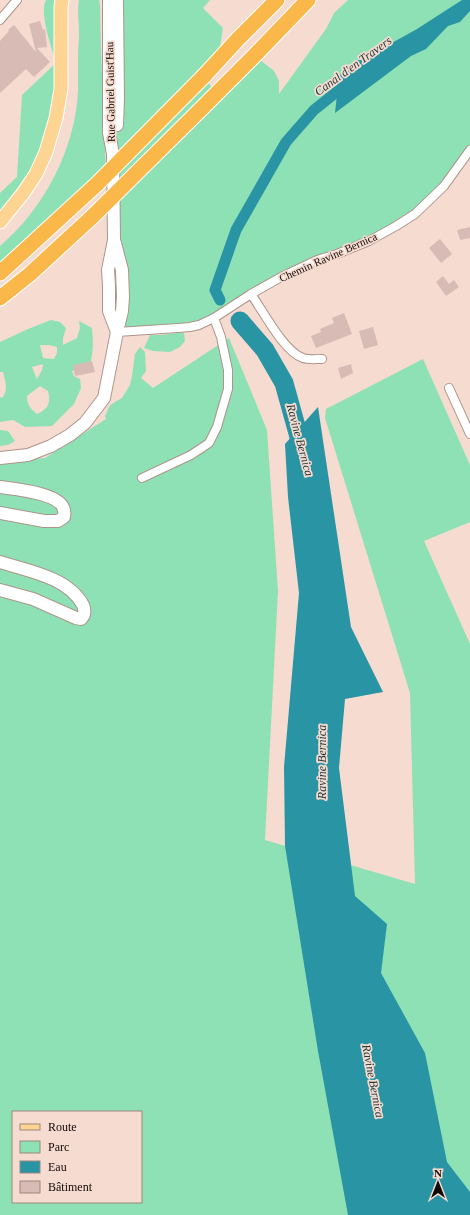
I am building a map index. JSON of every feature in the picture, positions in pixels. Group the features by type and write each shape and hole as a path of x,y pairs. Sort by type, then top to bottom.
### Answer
{"highway":[{"path":"0,274 96,184 204,76 277,0"},
{"path":"0,298 30,274 93,216 308,0"}],"main road":[{"path":"0,222 36,174 46,152 56,118 61,89 62,0"},
{"name":"Rue Gabriel Guist'Hau","path":"109,0 109,133 112,154"},
{"name":"Rue Gabriel Guist'Hau","path":"112,154 117,129 118,99 117,0"},
{"path":"112,154 114,240 108,270 109,311 116,332"},
{"path":"0,458 28,455 51,446 70,435 85,423 104,398 116,332 122,311 123,297 122,270 114,240"},
{"path":"0,487 24,490 49,496 61,503 65,510 64,517 58,521 44,521 0,513"},
{"path":"0,562 53,579 69,588 80,599 85,609 84,616 81,619 76,618 33,600 0,590"}],"street":[{"path":"0,20 18,0"},
{"name":"Chemin Ravine Bernica","path":"116,332 190,327 214,318 251,294 283,276 317,260 337,254 369,241 415,214 444,186 470,150"},
{"path":"251,294 284,344 293,353 305,359 322,359"},
{"path":"142,478 190,455 209,443 217,426 228,389 228,370 221,337 214,318"},
{"path":"449,388 470,434"}],"green space":[{"path":"46,0 62,0 61,89 46,152 0,222 0,193 17,177 22,95 56,63 45,22 44,6"},
{"path":"79,0 99,0 100,6 106,175 0,273 0,246 16,231 43,196 64,156 71,135 76,113 78,92"},
{"path":"117,0 210,0 203,8 223,28 220,47 216,58 204,75 216,95 255,56 274,71 279,81 279,94 326,29 334,13 348,0 470,0 470,150 444,186 396,226 317,260 199,325 117,330"},
{"path":"51,320 60,322 66,328 63,338 63,345 77,338 80,328 79,321 92,328 93,342 91,362 89,366 72,371 74,376 80,379 81,388 74,404 52,426 25,427 13,420 0,422 0,397 2,398 6,389 3,372 0,372 0,342","holes":["40,345 57,347 57,353 54,359 43,358","43,364 42,370 37,379 32,367","40,386 48,391 48,405 44,410 37,414 29,406 27,396"]},
{"path":"184,333 185,341 180,347 170,352 153,351 144,348 150,335"},
{"path":"229,338 267,430 278,591 265,840 415,884 410,693 325,418 326,409 423,359 470,465 470,522 424,541 470,644 470,1215 0,1215 0,461 45,458 106,419 105,416 110,405 122,398 130,385 135,354 140,347 145,352 146,371 141,378 153,388"},
{"path":"0,430 8,431 15,441 8,445 0,446"}],"water":[{"path":"462,0 470,0 470,11 460,22 448,26 426,49 411,56 335,113 339,76 356,61 417,29"},
{"path":"318,407 351,627 383,692 345,699 339,768 355,896 387,924 381,973 425,1053 447,1162 470,1192 470,1215 348,1215 318,1051 285,846 284,767 299,593 288,497 285,444"}],"building":[{"path":"40,21 43,30 45,29 47,47 37,48 50,62 34,77 26,69 0,93 0,41 9,31 8,30 14,25 36,52 29,24"},
{"path":"470,227 470,238 460,240 457,230"},
{"path":"440,239 452,254 441,263 429,248"},
{"path":"443,276 449,284 454,280 459,287 446,296 436,282"},
{"path":"344,313 352,334 316,348 311,336 321,332 320,329 334,323 332,318"},
{"path":"373,327 378,345 364,349 359,331"},
{"path":"92,361 95,372 75,376 73,365"},
{"path":"351,364 353,373 341,379 338,368"}],"waterway":[{"name":"Canal d'en Travers","path":"220,300 215,290 236,230 286,142 314,110 349,82"},
{"name":"Ravine Bernica","path":"240,321 265,350 284,383 304,455"}]}
